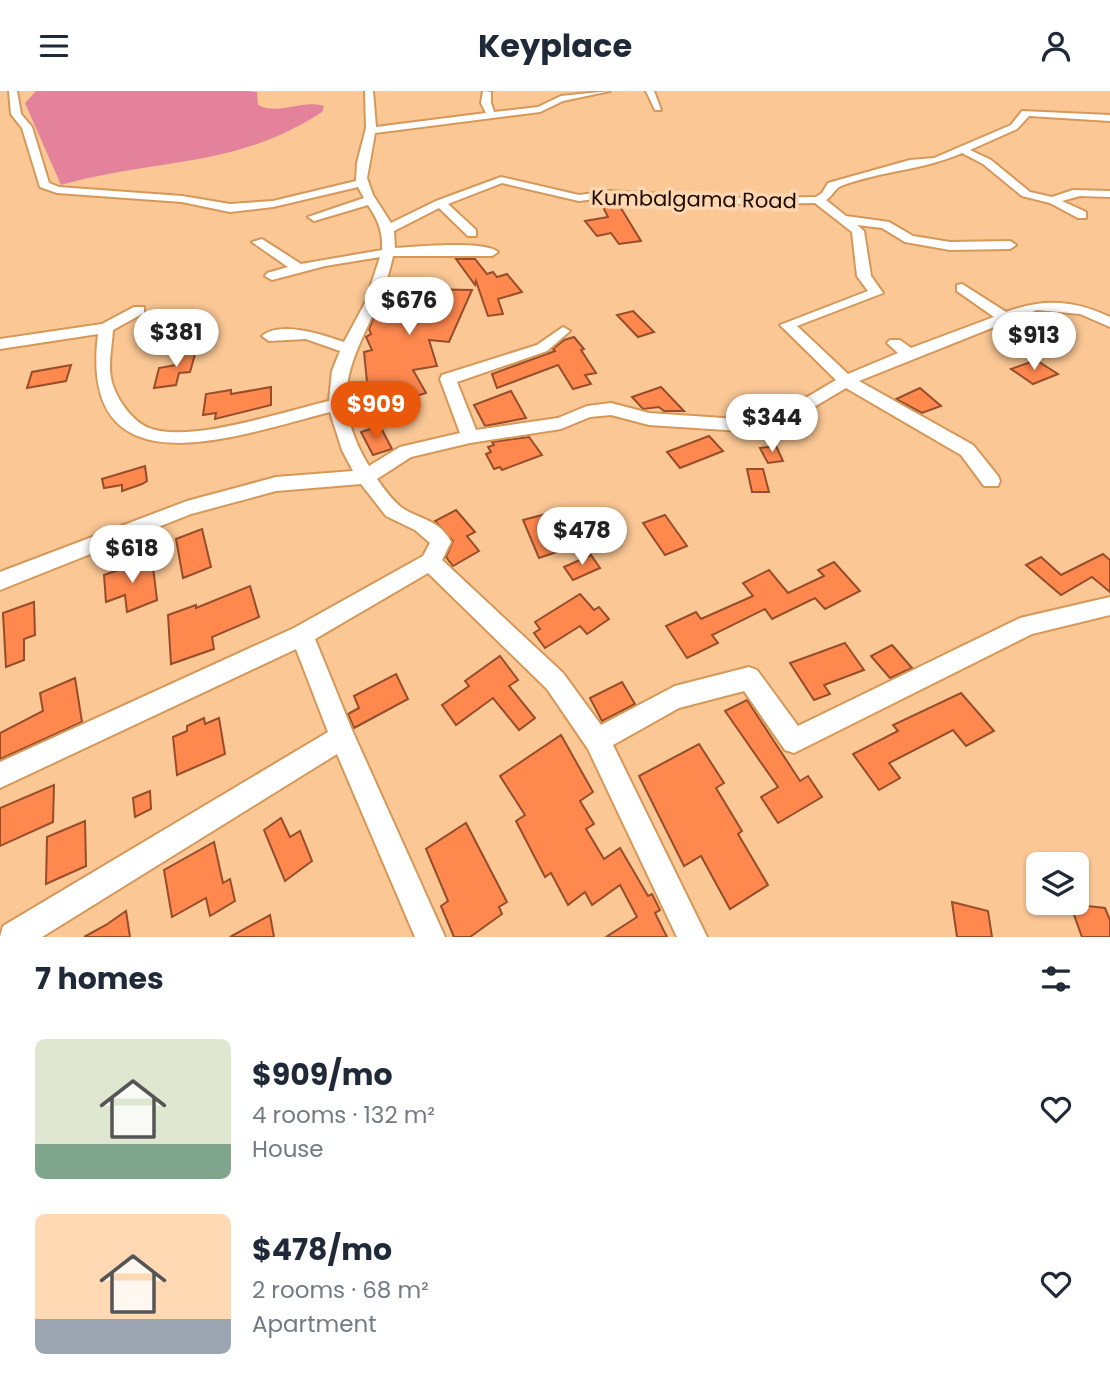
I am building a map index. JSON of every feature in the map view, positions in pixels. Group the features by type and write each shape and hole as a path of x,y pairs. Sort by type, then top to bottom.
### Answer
{"street":[{"path":"13,91 16,114 27,127 44,185 57,190 132,193 230,208 366,191"},
{"path":"0,775 302,635 430,562 441,542 425,525 395,513 365,477 343,435 335,405 335,383 348,349 376,293 388,254 390,228 366,191 361,163 371,131 369,91 378,91"},
{"path":"371,131 540,109 561,99 606,91"},
{"path":"650,91 658,108"},
{"path":"487,92 486,103 491,115"},
{"name":"Kumbalgama Road","path":"390,228 440,203 502,180 579,198 609,194 742,201 818,200 827,195 832,185 911,163 936,161 965,151 1014,127 1024,118 1025,113 1110,118"},
{"path":"965,151 987,162 1026,194 1054,201 1082,215"},
{"path":"314,217 366,191"},
{"path":"1054,201 1060,195 1110,194"},
{"path":"818,200 858,231 864,276 876,293 788,325 846,381 967,450 991,481"},
{"path":"440,203 472,233"},
{"path":"842,219 885,225 909,239 950,246 1010,245"},
{"path":"257,241 298,268"},
{"path":"272,276 330,260 469,250 492,252"},
{"path":"962,288 1005,318"},
{"path":"0,581 187,508 276,484 365,477 406,452 470,436 561,423 587,412 611,409 649,419 769,427 846,381 1036,306 1083,310 1110,323"},
{"path":"0,344 106,328 139,310"},
{"path":"106,328 103,384 128,422 141,432 167,440 203,436 335,405"},
{"path":"470,436 448,379 542,348 563,331"},
{"path":"269,336 307,334 348,349"},
{"path":"895,343 909,354"},
{"path":"430,562 555,681 597,740 692,937"},
{"path":"597,740 675,698 750,678 794,741 1028,625 1110,606"},
{"path":"302,635 342,737 430,937"},
{"path":"14,937 342,737"}],"shaded area":[{"path":"36,91 248,91 257,92 258,105 266,108 307,104 324,106 322,112 258,144 194,160 96,176 61,185 25,103"}],"building":[{"path":"616,200 641,241 619,244 611,233 597,236 585,221 608,217 600,201"},
{"path":"456,259 475,259 487,274 493,272 497,277 507,274 522,292 498,299 503,314 488,316 476,281 475,285"},
{"path":"399,279 419,281 415,289 472,290 449,342 429,340 437,366 413,370 426,393 404,400 400,393 369,402 364,352 372,350 366,337 371,334 369,329 385,291 391,291"},
{"path":"633,311 654,332 638,337 617,315"},
{"path":"574,337 584,349 581,350 596,373 585,375 591,384 573,389 558,365 497,388 492,374 555,351 553,349 564,340"},
{"path":"197,347 190,372 179,373 176,385 154,388 159,368 176,365 180,349"},
{"path":"1036,360 1058,374 1033,384 1011,369"},
{"path":"71,365 66,381 27,388 32,372"},
{"path":"271,387 271,405 215,419 216,413 203,415 206,394 231,390 231,394"},
{"path":"661,387 684,411 664,411 659,407 643,409 632,397"},
{"path":"920,388 941,406 922,413 896,399"},
{"path":"511,391 526,418 485,426 474,405"},
{"path":"380,426 392,449 373,455 361,432"},
{"path":"709,436 723,451 680,468 667,452"},
{"path":"529,437 542,455 502,470 500,467 494,469 486,454 491,452 488,447 494,445 492,442"},
{"path":"776,446 783,461 768,463 760,448"},
{"path":"145,466 147,481 142,484 122,491 122,485 104,488 102,479"},
{"path":"747,469 763,469 769,492 752,492"},
{"path":"456,510 475,532 467,536 479,551 453,566 446,557 453,541 435,521"},
{"path":"550,513 559,533 550,535 557,552 539,558 523,520"},
{"path":"665,515 687,546 665,555 643,523"},
{"path":"202,529 211,567 183,578 176,539"},
{"path":"1103,554 1110,560 1110,592 1092,577 1061,595 1026,565 1041,557 1061,575"},
{"path":"591,555 600,568 573,580 564,567"},
{"path":"152,558 157,600 127,612 125,595 106,602 104,575"},
{"path":"834,562 860,591 825,609 815,598 772,619 765,609 712,635 718,643 687,658 666,626 696,612 701,619 753,596 743,583 769,570 788,593 824,576 818,570"},
{"path":"250,586 259,617 212,637 214,649 171,664 168,615 196,605 196,608"},
{"path":"580,594 594,610 599,607 609,619 587,634 580,626 545,648 534,633 540,629 535,622"},
{"path":"34,602 35,635 24,639 24,660 6,667 3,613"},
{"path":"845,643 864,670 824,685 830,694 814,700 790,663"},
{"path":"892,645 912,668 890,678 871,656"},
{"path":"500,656 518,680 509,686 535,718 519,730 493,698 456,725 442,705 469,686 465,681"},
{"path":"396,674 408,699 354,728 348,714 359,708 354,696"},
{"path":"75,678 82,722 0,759 0,733 43,711 40,693"},
{"path":"622,682 635,704 602,721 590,698"},
{"path":"961,693 994,731 966,746 953,730 889,763 900,778 879,790 853,754 898,731 893,725"},
{"path":"747,700 800,781 808,776 822,797 778,823 761,797 778,787 725,711"},
{"path":"204,718 205,724 219,718 225,754 177,775 173,737 187,731 187,726"},
{"path":"561,735 593,792 580,801 594,824 586,829 604,859 620,848 648,896 652,894 660,910 655,913 667,937 606,937 637,917 620,885 592,905 585,892 568,905 551,873 545,877 516,821 525,815 500,776"},
{"path":"699,744 724,783 716,788 742,831 738,834 768,885 730,909 701,856 684,866 639,776"},
{"path":"54,785 53,822 0,846 0,808"},
{"path":"150,791 151,809 135,817 133,798"},
{"path":"281,818 290,837 300,831 312,861 285,881 264,830"},
{"path":"85,821 86,866 46,884 47,837"},
{"path":"466,823 507,902 499,907 502,914 470,937 454,937 441,906 448,901 426,849"},
{"path":"214,842 223,883 230,879 235,901 210,916 206,898 172,917 164,870"},
{"path":"952,902 988,911 992,937 957,937"},
{"path":"1089,906 1105,908 1110,920 1110,937 1082,937 1074,915 1089,915"},
{"path":"126,911 130,937 84,937 106,925"},
{"path":"270,915 274,937 230,937"}]}
